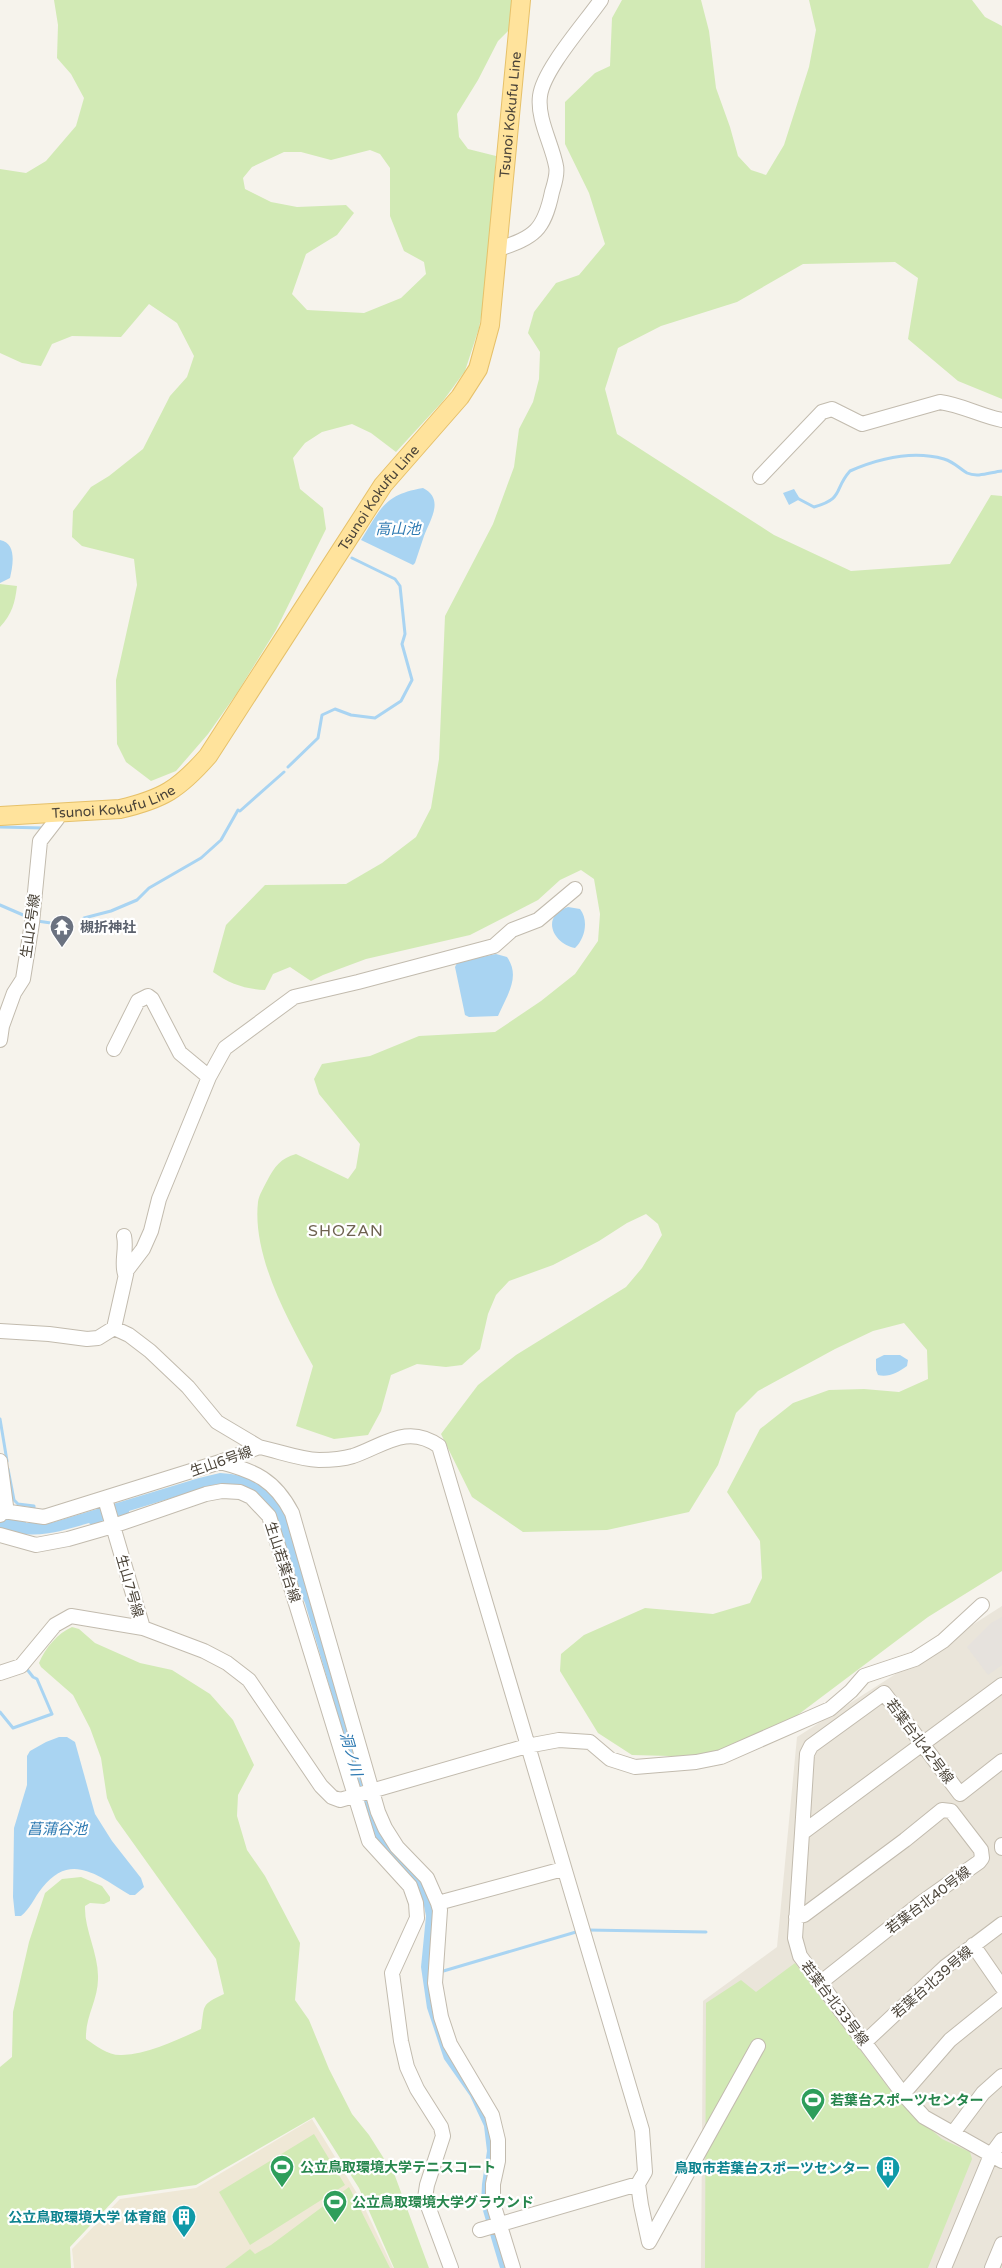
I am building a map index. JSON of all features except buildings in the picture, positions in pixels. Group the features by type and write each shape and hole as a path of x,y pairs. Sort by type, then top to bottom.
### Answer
{"main road":[{"name":"Tsunoi Kokufu Line","path":"0,816 102,811 138,805 173,791 208,756 383,485 460,397 478,369 490,325 499,248 521,0"}],"street":[{"path":"499,248 526,239 538,230 549,205 557,169 540,109 539,97 550,69 601,0"},
{"path":"760,478 822,412 832,409 862,424 940,402 952,403 985,417 1002,420"},
{"name":"生山2号線","path":"0,1040 2,1026 16,989 23,979 32,923 40,841 58,819 58,813"},
{"path":"0,1332 49,1334 87,1339 98,1338 114,1328 126,1275 130,1265 143,1249 151,1231 160,1199 209,1077 225,1048 236,1038 250,1031 294,996 358,982 494,946 512,930 538,920 575,889"},
{"path":"0,993 16,989"},
{"path":"114,1049 138,1001 148,996 152,999 180,1053 209,1077"},
{"path":"124,1236 126,1243 123,1267 126,1275"},
{"name":"生山6号線","path":"114,1328 129,1335 150,1351 188,1387 217,1422 259,1447"},
{"path":"259,1447 292,1456 319,1460 351,1457 387,1440 405,1436 430,1439 439,1446 642,2130 645,2172 638,2184 649,2242 758,2046"},
{"name":"生山6号線","path":"1,1513 44,1517 220,1462 259,1447"},
{"path":"0,1461 6,1506 1,1513"},
{"path":"220,1462 241,1467 268,1480 283,1496 292,1513 312,1578 314,1597 374,1792 378,1812 397,1847 427,1878 438,1904 440,1910 435,1983 441,2017 450,2044 492,2114 498,2140 498,2161 493,2184 493,2202 513,2268"},
{"name":"生山若葉台線","path":"0,1535 36,1545 68,1539 222,1490 240,1492 251,1497 262,1506 269,1516 369,1841 410,1886 416,1903 416,1918 392,1973 401,2041 408,2067 417,2089 441,2127 443,2136 427,2185 426,2198 451,2268"},
{"name":"生山7号線","path":"0,1673 21,1666 55,1625 71,1616 143,1628 105,1499"},
{"path":"143,1628 204,1651 228,1663 249,1680 268,1711 293,1743 321,1786 332,1797 340,1800 374,1792 527,1746 559,1740 590,1742 610,1758 635,1767 686,1764 721,1757 830,1709 851,1691 864,1676 915,1659 943,1641 982,1605"},
{"path":"802,1833 1002,1685"},
{"name":"若葉台北42号線","path":"802,1833 806,1754 811,1746 884,1693 960,1794 1002,1761"},
{"name":"若葉台北40号線","path":"796,1917 804,1915 861,1874 942,1810 951,1811 982,1854 979,1862 921,1903 820,1983"},
{"name":"若葉台北33号線","path":"802,1833 795,1938 797,1948 864,2043 903,2094 924,2117 997,2158"},
{"path":"438,1904 563,1869"},
{"name":"若葉台北39号線","path":"864,2043 917,1991 1002,1924"},
{"path":"973,1945 1002,1987"},
{"path":"903,2094 950,2040 1002,1998"},
{"path":"953,2133 983,2093 1002,2076"},
{"path":"944,2268 997,2158 1002,2140"},
{"path":"480,2230 638,2184"},
{"path":"992,2268 1002,2244"}],"shaded area":[{"path":"1002,1606 1002,2268 701,2268 703,2001 777,1947 797,1737"},
{"path":"1002,1617 1002,1665 988,1675 967,1647 991,1623"},
{"path":"312,2119 361,2200 393,2268 74,2268 72,2249 120,2199 196,2188"}],"green space":[{"path":"54,0 521,0 515,24 498,41 478,80 457,114 459,137 468,149 496,156 487,285 479,328 465,371 443,401 396,452 371,433 352,424 322,432 305,443 293,458 300,489 323,508 326,529 276,630 237,693 208,734 176,771 151,781 126,762 117,744 116,680 137,585 134,559 82,546 72,537 73,511 91,487 109,476 143,449 170,396 187,377 194,356 177,323 149,304 121,337 72,336 52,344 41,366 22,363 0,353 0,169 26,173 46,161 76,126 84,98 71,74 57,58 58,25","holes":["370,150 380,154 390,168 390,216 404,251 424,262 426,274 401,298 364,313 307,310 292,294 306,254 337,235 354,213 346,205 297,207 271,202 245,189 243,178 252,167 284,152 301,152 331,160"]},
{"path":"622,0 701,0 709,31 716,88 738,156 751,170 766,175 784,145 809,67 816,30 809,0 972,0 985,17 1002,26 1002,399 958,381 908,339 918,278 895,262 803,264 737,302 661,326 618,348 605,389 617,434 774,535 851,571 950,564 991,495 1002,496 1002,1571 928,1617 795,1717 706,1757 632,1755 598,1733 560,1671 561,1654 584,1635 645,1608 713,1614 750,1603 762,1578 760,1541 727,1492 760,1429 793,1403 829,1390 864,1389 899,1392 928,1379 927,1350 904,1323 873,1331 835,1349 758,1391 736,1413 718,1465 689,1512 607,1530 523,1532 472,1497 441,1434 478,1385 516,1355 626,1287 642,1268 662,1235 658,1224 646,1214 553,1265 509,1281 496,1295 488,1314 480,1349 462,1365 446,1367 417,1364 391,1375 381,1411 368,1435 334,1439 296,1426 313,1366 283,1308 266,1265 258,1223 258,1202 272,1171 282,1161 296,1154 348,1179 356,1168 360,1144 319,1094 314,1079 322,1064 370,1056 419,1036 495,1032 541,1001 575,974 598,941 600,914 594,879 581,870 560,880 538,900 470,935 366,959 311,981 290,967 273,974 265,990 232,983 213,972 226,925 265,885 346,884 382,863 416,837 431,808 439,759 445,616 493,524 514,467 519,429 533,402 539,379 540,352 528,333 534,312 556,283 579,275 605,244 589,193 565,144 565,102 595,73 610,66 612,18"},
{"path":"0,584 17,586 12,608 0,627"},
{"path":"72,1627 79,1629 95,1643 140,1663 172,1670 210,1694 233,1720 254,1765 238,1795 237,1816 247,1850 265,1876 300,1943 295,2000 309,2020 329,2069 352,2114 369,2135 395,2176 429,2268 394,2268 359,2188 314,2117 196,2185 118,2196 70,2247 71,2268 0,2268 0,2067 12,2057 13,2012 29,1942 45,1893 62,1879 81,1877 102,1886 110,1897 110,1901 104,1904 90,1903 85,1906 85,1915 98,1970 96,1994 87,2023 86,2039 103,2050 117,2055 132,2054 163,2046 182,2038 201,2029 205,2007 211,2001 224,1994 216,1959 116,1819 107,1798 101,1758 90,1728 73,1695 41,1667 39,1663 52,1642"},
{"name":"若葉台スポーツセンター","path":"795,1963 900,2103 942,2139 970,2152 972,2159 928,2268 705,2268 706,2003 741,1980 756,1992"},
{"name":"公立鳥取環境大学テニスコート","path":"314,2134 345,2185 250,2245 219,2192"},
{"name":"公立鳥取環境大学グラウンド","path":"349,2187 390,2268 225,2268 250,2249 255,2254 271,2245"}],"water":[{"name":"高山池","path":"423,488 430,493 435,504 432,517 413,565 361,540 384,505 391,499"},
{"path":"794,489 800,499 789,505 783,493"},
{"path":"0,540 9,545 13,561 10,578 0,583"},
{"path":"568,907 580,909 584,918 585,929 581,940 575,948 561,941 553,929 554,917 559,911"},
{"path":"496,954 507,957 511,964 513,979 508,993 498,1016 469,1017 465,1015 455,967 457,963 462,961"},
{"path":"884,1355 900,1355 908,1360 907,1366 889,1375 878,1375 876,1359"},
{"name":"洞ノ川","path":"220,1473 242,1476 258,1484 272,1495 286,1511 374,1806 434,1902 430,1986 488,2116 494,2149 488,2190 508,2268 500,2268 481,2204 487,2151 484,2126 470,2096 444,2059 427,2008 421,1967 426,1916 423,1901 419,1890 375,1842 305,1603 297,1586 274,1512 248,1488 233,1484 217,1484 129,1511 129,1514 91,1525 89,1523 61,1531 33,1535 14,1532 12,1534 0,1530 0,1512 26,1520 26,1523 51,1523"},
{"name":"菖蒲谷池","path":"59,1737 67,1737 75,1742 95,1814 112,1841 141,1878 144,1887 135,1895 130,1895 85,1870 63,1871 53,1877 42,1888 21,1916 15,1916 13,1897 14,1828 27,1785 27,1756 30,1751"}],"waterway":[{"path":"797,498 814,507 824,504 835,497 850,471 873,462 908,455 932,456 944,459 971,474 980,475 1002,471"},
{"path":"288,767 318,738 322,715 335,709 351,715 375,718 401,701 412,680 402,644 405,634 400,586 395,579 352,558"},
{"path":"240,811 284,772"},
{"path":"84,918 111,911 137,900 149,888 201,858 221,840 238,810"},
{"path":"0,827 44,828"},
{"path":"0,905 30,918"},
{"path":"37,921 51,923"},
{"path":"0,1419 7,1461"},
{"path":"8,1469 14,1500 18,1504 34,1506 34,1509"},
{"path":"26,1668 37,1679 52,1714"},
{"path":"0,1712 13,1728 52,1714"},
{"path":"587,1930 706,1932"},
{"path":"440,1972 576,1932"}],"place":[{"name":"槻折神社","path":"62,948"},
{"name":"若葉台スポーツセンター","path":"813,2121"},
{"name":"公立鳥取環境大学テニスコート","path":"282,2188"},
{"name":"鳥取市若葉台スポーツセンター","path":"888,2189"},
{"name":"公立鳥取環境大学グラウンド","path":"335,2223"},
{"name":"公立鳥取環境大学 体育館","path":"184,2238"}],"district":[{"name":"SHOZAN","path":"346,1230"}]}
